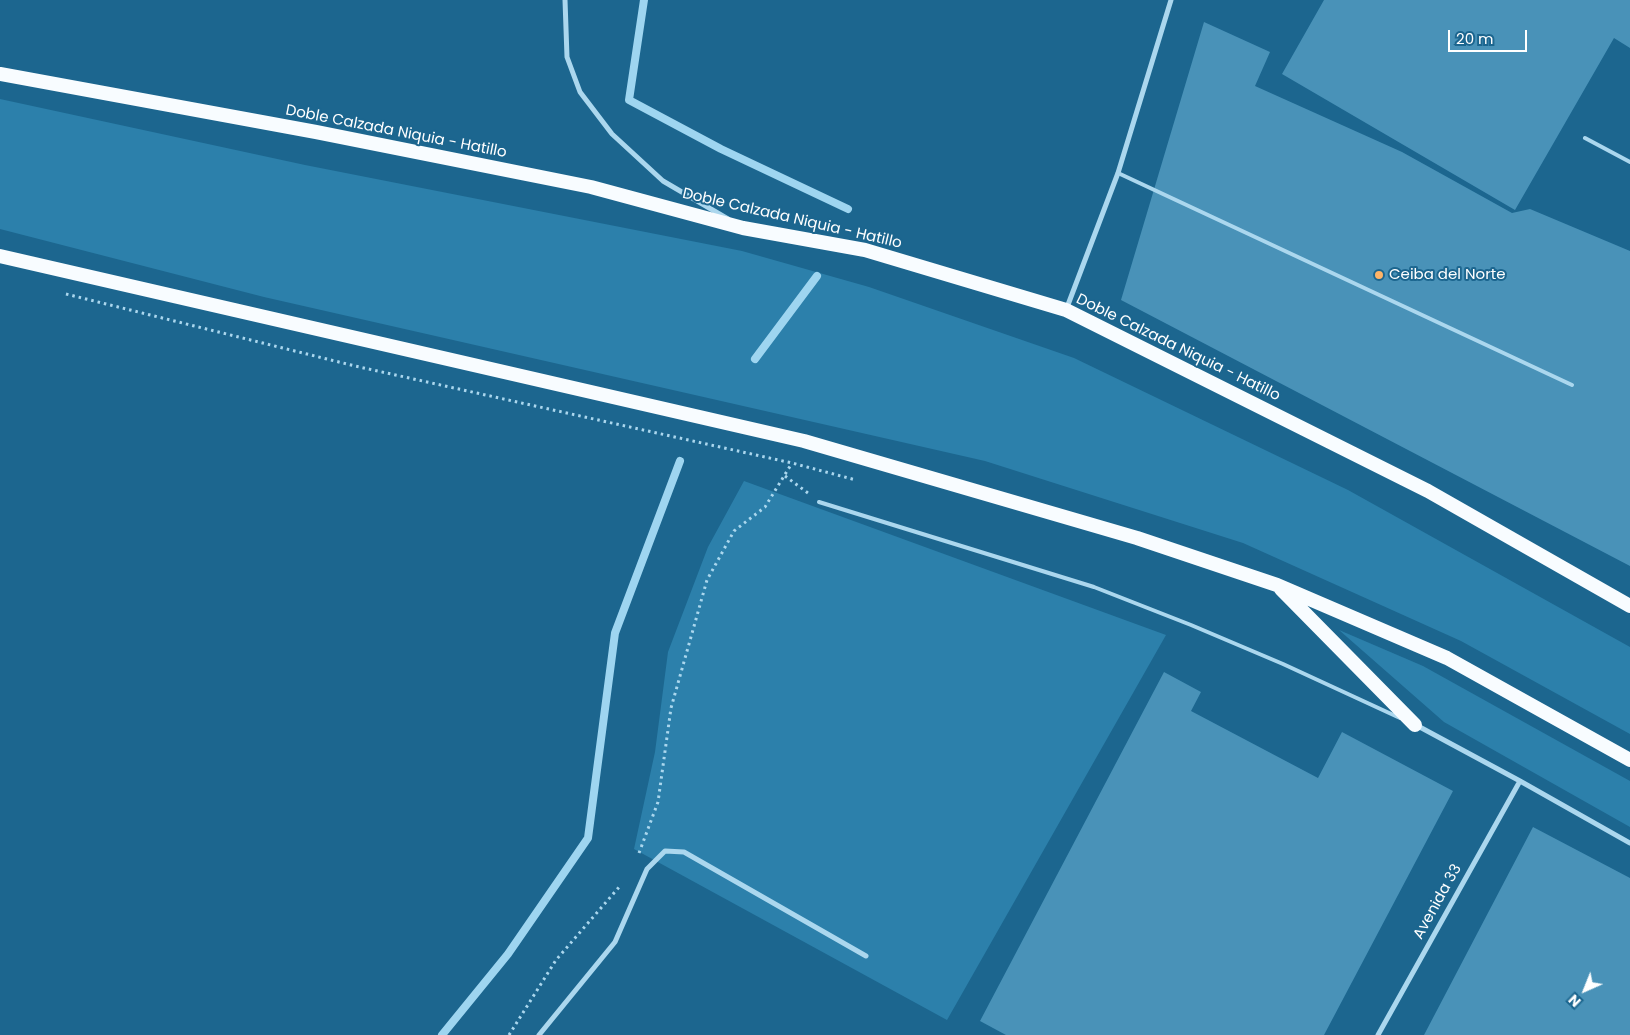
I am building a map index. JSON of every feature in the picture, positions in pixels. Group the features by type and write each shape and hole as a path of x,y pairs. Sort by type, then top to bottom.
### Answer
{"highway":[{"name":"Doble Calzada Niquia - Hatillo","path":"0,74 316,132 591,187 743,228 864,250 1066,310 1428,490 1630,606"},
{"path":"0,256 804,441 1137,538 1277,585 1447,658 1630,760"},
{"path":"1277,585 1416,725"}],"street":[{"path":"565,0 567,57 580,92 612,134 663,181 743,228"},
{"path":"1066,310 1118,173 1171,0"},
{"path":"1416,725 1630,843"},
{"name":"Avenida 33","path":"1378,1035 1520,781"},
{"path":"539,1035 615,942 647,869 665,851 684,852 866,956"}],"lane":[{"path":"1585,138 1630,162"},
{"path":"1118,173 1572,385"},
{"path":"819,502 1094,587 1283,664 1416,725"}],"path":[{"path":"64,294 355,366 792,463 865,482"},
{"path":"638,856 658,802 671,708 707,580 734,531 765,507 804,441"},
{"path":"785,476 819,502"},
{"path":"509,1035 556,960 625,881"}],"shaded area":[{"path":"0,99 305,165 742,251 869,287 1074,358 1348,490 1630,647 1630,734 1461,641 1243,543 985,461 264,297 0,229"},
{"path":"744,481 1166,635 947,1020 634,849 655,752 668,652 708,547"},
{"path":"1339,630 1423,666 1630,781 1630,827 1444,722"}],"building":[{"path":"1324,0 1630,0 1630,48 1614,38 1515,210 1282,74"},
{"name":"Ceiba del Norte","path":"1204,22 1270,52 1255,86 1402,152 1512,213 1530,209 1630,251 1630,566 1121,300"},
{"path":"1164,672 1201,692 1191,711 1318,778 1342,732 1453,791 1324,1035 1006,1035 980,1021"},
{"path":"1533,827 1630,878 1630,1035 1424,1035"}],"waterway":[{"path":"644,0 629,100 721,149 848,209"},
{"path":"755,359 817,276"},
{"path":"442,1035 508,954 588,838 615,633 680,461"}],"place":[{"name":"Ceiba del Norte","path":"1379,275"}]}
